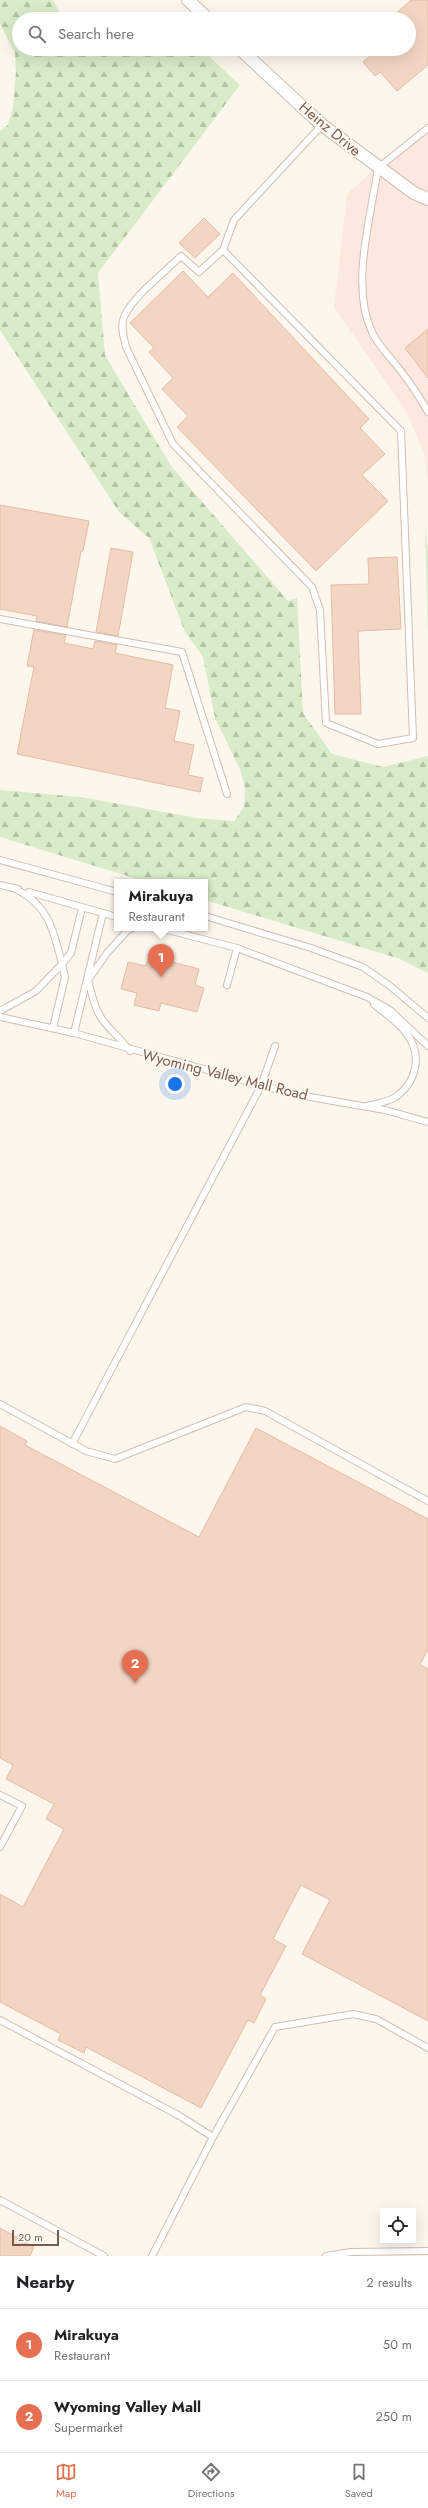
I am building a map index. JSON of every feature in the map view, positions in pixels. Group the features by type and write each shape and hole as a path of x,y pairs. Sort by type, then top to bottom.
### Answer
{"street":[{"path":"188,0 201,12"},
{"name":"Heinz Drive","path":"247,56 322,126 414,193 428,199"}],"lane":[{"path":"224,250 401,431 413,738 378,744 326,723 320,610 312,587 173,444 126,347 122,332 123,317 141,295 181,256 199,272 224,250 234,220 322,126"},
{"path":"428,128 378,168 365,248 363,306 372,333 409,382 428,412"},
{"path":"0,618 182,652 227,794"},
{"path":"0,860 114,891"},
{"path":"0,885 114,916"},
{"path":"16,889 32,897 45,912 62,964 65,978 53,1028"},
{"path":"0,1011 36,991 71,953 82,908"},
{"path":"74,1033 88,980 92,954 102,913"},
{"path":"208,917 311,948 363,967 390,986 428,1018"},
{"path":"127,931 107,952 88,980 92,997 104,1022 120,1036 130,1051"},
{"path":"172,931 237,948 367,997 390,1010 428,1046"},
{"path":"227,985 237,948"},
{"path":"366,1106 394,1098 411,1080 417,1058 413,1043 406,1032 367,997"},
{"name":"Wyoming Valley Mall Road","path":"0,1017 74,1033 130,1051 260,1086 293,1094 366,1106 428,1122"},
{"path":"72,1444 260,1086 275,1046"},
{"path":"0,1404 72,1444 101,1457 115,1459 246,1407 265,1410 428,1501"},
{"path":"0,1795 22,1806 0,1846"},
{"path":"152,2256 212,2137 274,2027 353,2014 376,2019 428,2048"},
{"path":"0,2020 178,2115 212,2137"},
{"path":"0,2200 104,2256"},
{"path":"326,2256 351,2252 428,2251"}],"shaded area":[{"path":"428,123 428,484 424,453 406,411 334,307 347,194"}],"green space":[{"path":"0,0 53,0 59,12 12,12 12,47 0,24"},
{"path":"15,56 209,56 240,85 98,273 105,355 171,466 288,601 297,598 303,713 332,754 383,767 428,756 428,973 400,959 208,901 208,879 137,879 0,837 0,790 81,797 197,818 234,821 244,807 245,788 240,769 215,718 203,657 185,632 149,538 119,512 0,330 0,131 7,126 13,108 16,72"},
{"path":"425,524 428,553 428,639"}],"building":[{"path":"411,0 428,0 428,65 397,91 380,72 375,76 363,62 370,56 416,56 416,12 398,12"},
{"path":"204,218 220,234 195,258 179,243"},
{"path":"183,271 208,297 233,273 369,419 360,428 385,454 362,475 388,501 316,571 177,427 188,416 162,389 173,378 149,352 154,348 130,323"},
{"path":"428,329 428,378 405,348"},
{"path":"0,505 89,521 83,551 81,551 67,627 36,621 37,616 0,609"},
{"path":"111,548 133,552 118,636 96,632"},
{"path":"397,557 401,629 358,631 361,714 335,714 331,585 369,584 368,558"},
{"path":"34,630 66,635 64,643 93,649 95,641 117,645 115,653 173,665 165,708 180,711 174,741 194,745 188,775 203,778 200,792 17,754 34,667 27,666"},
{"path":"149,956 199,969 195,985 204,988 197,1012 161,1003 159,1011 134,1005 137,993 121,989 128,962 146,966"},
{"path":"0,1426 27,1441 25,1445 199,1537 256,1428 428,1519 428,1649 420,1665 428,1669 428,2021 302,1954 330,1900 301,1885 273,1939 286,1946 260,1995 266,1999 254,2023 248,2020 201,2108 86,2047 84,2053 58,2040 61,2034 0,2002 0,1894 23,1907 64,1829 46,1819 54,1804 6,1779 13,1765 0,1758"},
{"path":"0,2228 34,2247 30,2256 0,2256"}],"place":[{"name":"Mirakuya","path":"161,977"},
{"name":"Wyoming Valley Mall","path":"135,1683"}]}
